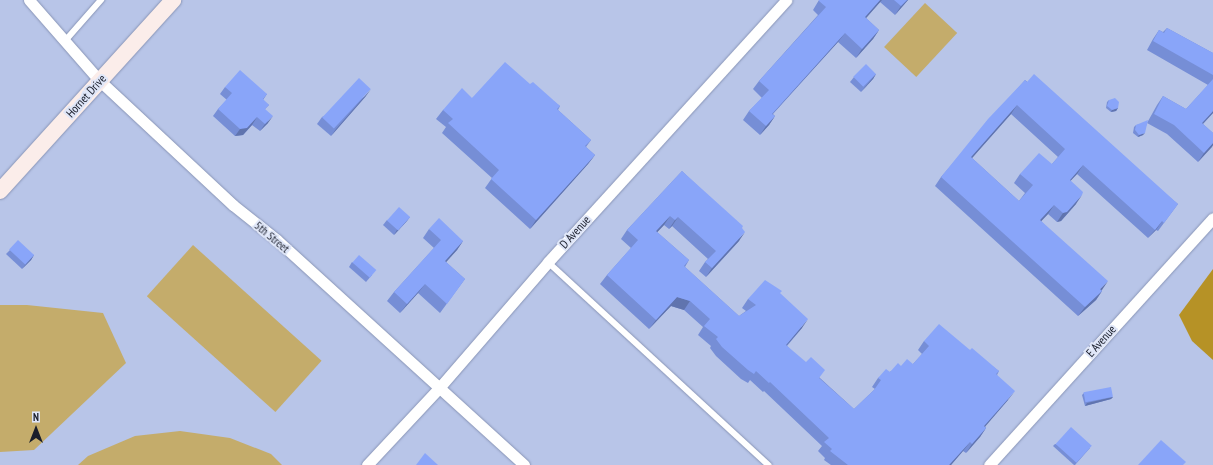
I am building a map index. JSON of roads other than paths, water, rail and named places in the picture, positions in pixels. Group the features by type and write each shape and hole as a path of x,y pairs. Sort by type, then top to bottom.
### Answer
{"main road":[{"name":"Hornet Drive","path":"0,191 173,0"}],"street":[{"name":"5th Street","path":"29,0 100,81 233,205 277,240 524,465"},
{"name":"D Avenue","path":"367,465 439,388 548,262 786,0"},
{"name":"E Avenue","path":"990,465 1213,218"}],"lane":[{"path":"65,41 102,0"},
{"path":"548,262 769,465"}]}
